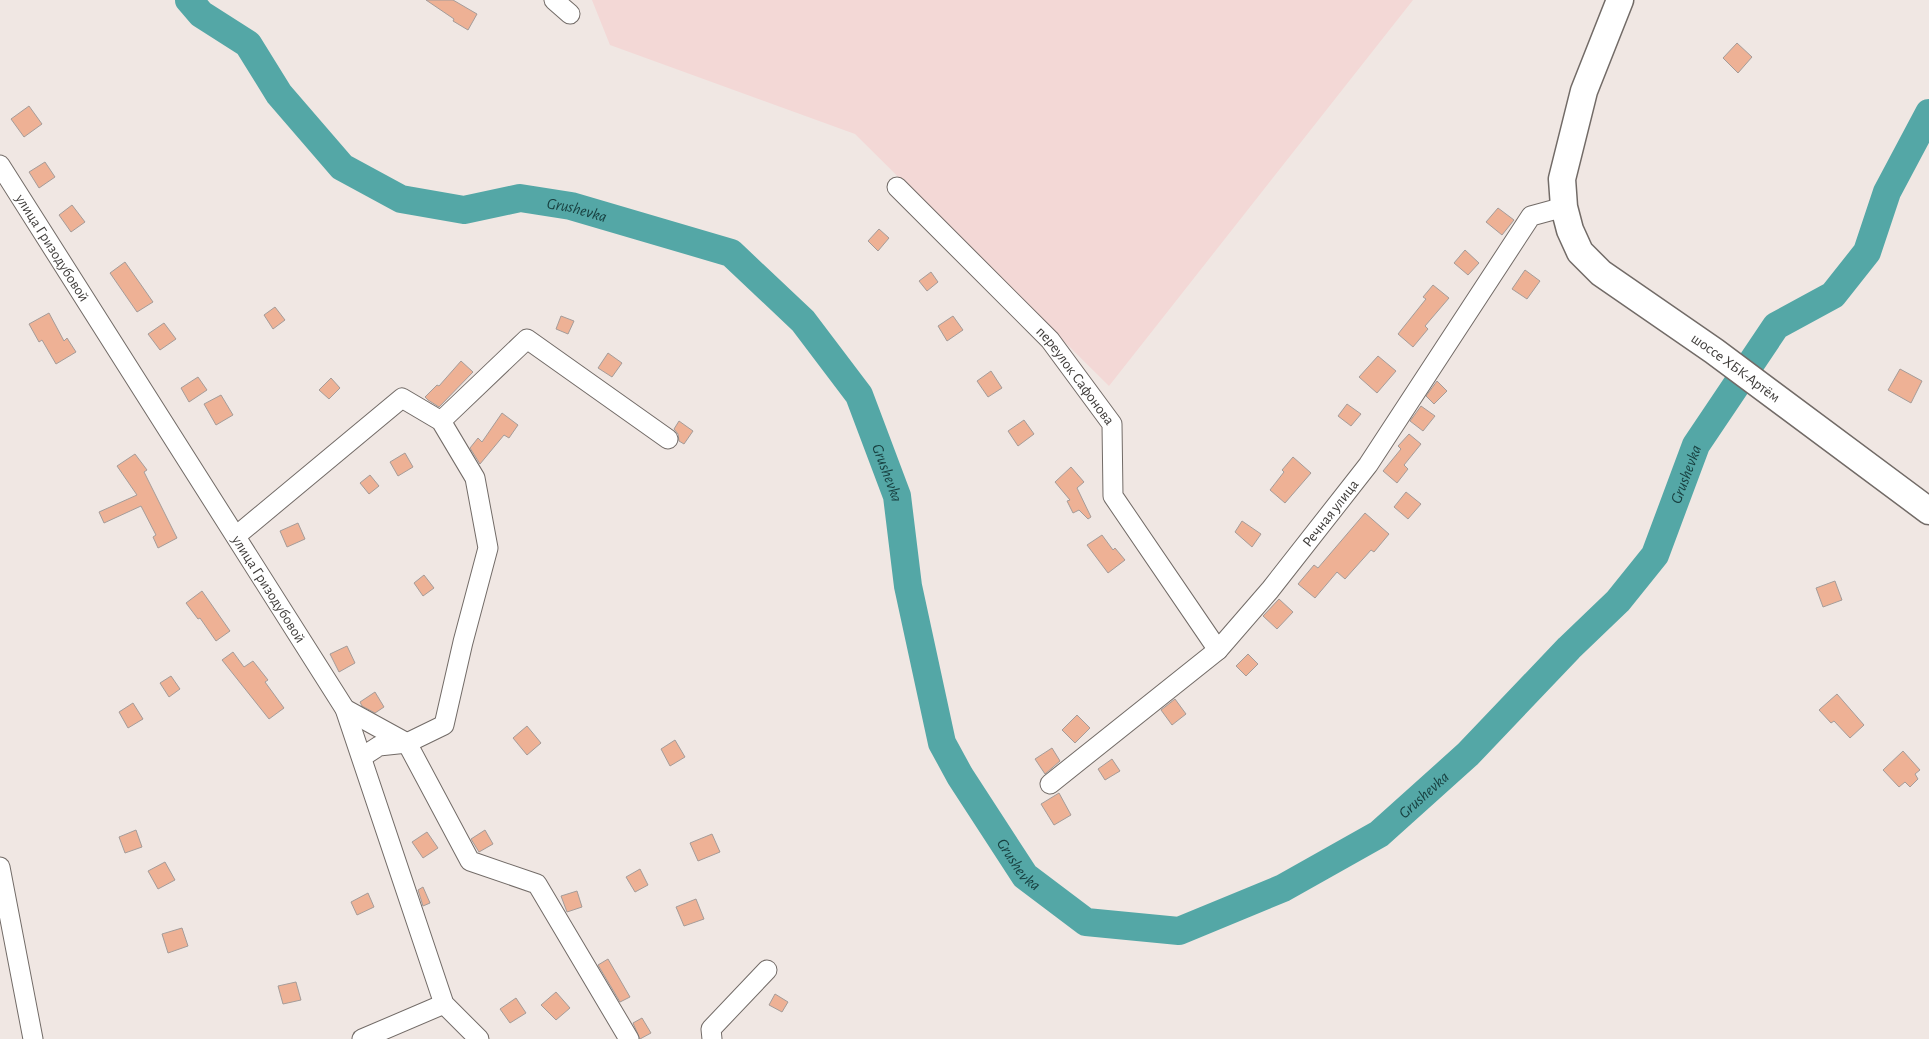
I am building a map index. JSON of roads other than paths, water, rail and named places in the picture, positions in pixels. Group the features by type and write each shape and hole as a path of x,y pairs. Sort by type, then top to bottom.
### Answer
{"main road":[{"name":"шоссе ХБК-Артём","path":"1620,0 1584,91 1562,179 1564,207 1570,230 1580,252 1601,273 1714,352 1929,511"}],"street":[{"path":"554,0 570,14"},
{"name":"улица Гризодубовой","path":"0,165 345,709 444,1004 479,1039"},
{"name":"переулок Сафонова","path":"897,187 1050,340 1112,424 1113,496 1218,650"},
{"name":"Речная улица","path":"1050,784 1218,650 1270,590 1368,465 1531,216 1564,207"},
{"path":"441,421 527,339 668,439"},
{"path":"236,536 402,398 441,421 475,478 488,548 463,642 444,725 407,744 379,746 362,757"},
{"path":"345,709 407,744 470,861 536,884 629,1039"},
{"path":"0,867 33,1039"},
{"path":"712,1039 711,1029 767,970"},
{"path":"362,1039 444,1004"}],"waterway":[{"name":"Grushevka","path":"189,0 201,14 248,44 279,94 342,167 401,199 464,210 520,198 571,206 731,253 803,321 859,395 897,496 908,586 942,743 960,776 1025,876 1086,922 1179,931 1283,888 1379,834 1468,754 1569,648 1618,601 1655,555 1696,445 1776,326 1833,295 1867,252 1887,192 1929,113"}]}
